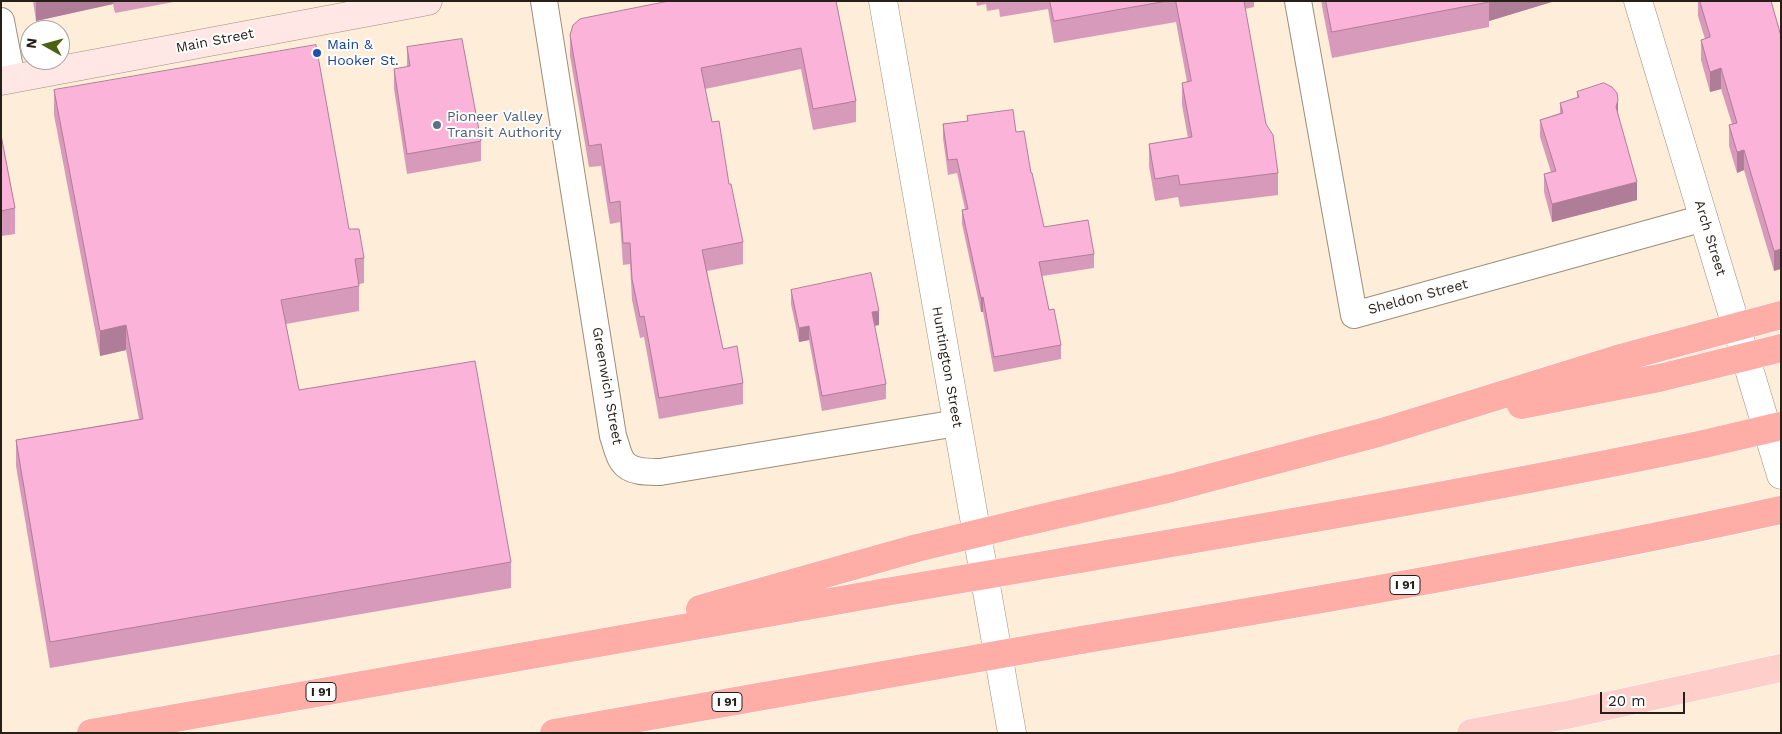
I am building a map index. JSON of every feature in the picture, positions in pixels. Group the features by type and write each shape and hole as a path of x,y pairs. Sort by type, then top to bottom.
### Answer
{"highway":[{"path":"551,651 917,548 1171,488 1382,432 1616,359 1781,315"},
{"path":"1382,432 1659,378 1781,348"},
{"name":"I 91","path":"91,733 886,592 1422,500 1704,444 1781,426"},
{"name":"I 91","path":"554,733 1081,640 1430,581 1622,544 1781,510"}],"main road":[{"name":"Main Street","path":"7,80 374,6 428,1"},
{"path":"1471,733 1571,714 1781,668"}],"street":[{"name":"Greenwich Street","path":"544,1 613,436 623,462 631,468 642,472 660,472 957,423"},
{"name":"Huntington Street","path":"883,1 1012,733"},
{"name":"Sheldon Street","path":"1298,1 1354,315 1704,218"},
{"name":"Arch Street","path":"1638,1 1781,475"},
{"path":"1,21 7,80"}],"building":[{"path":"669,1 836,1 856,101 813,109 801,48 701,68 712,122 719,121 729,184 731,184 743,242 702,250 723,349 737,346 743,383 659,398 644,316 640,317 632,279 630,243 623,243 620,201 610,203 601,144 589,146 570,35 573,25 580,19"},
{"path":"1050,1 1167,1 1054,21"},
{"path":"1176,1 1244,1 1266,124 1273,135 1278,173 1180,185 1178,175 1155,179 1149,144 1192,137 1182,83 1191,81"},
{"path":"1326,1 1489,1 1489,2 1332,32"},
{"path":"1700,1 1771,1 1781,36 1781,249 1774,251 1744,150 1737,152 1729,125 1737,123 1721,68 1710,72 1701,40 1710,37"},
{"name":"Pioneer Valley Transit Authority","path":"462,39 481,141 407,154 394,69 410,66 407,47"},
{"path":"316,45 349,229 359,229 364,258 355,259 359,286 281,300 299,390 475,361 511,562 50,642 16,440 143,419 126,325 100,331 54,90"},
{"path":"1604,83 1612,87 1617,93 1616,107 1637,182 1552,204 1544,174 1556,171 1540,120 1563,113 1560,103 1579,97 1577,92"},
{"path":"1013,110 1016,132 1024,131 1031,173 1044,227 1088,220 1094,254 1039,262 1049,310 1054,309 1061,345 994,357 983,297 981,298 962,210 968,209 957,159 948,160 943,124 968,121 967,116"},
{"path":"1,135 15,208 1,211"},
{"path":"871,273 879,311 872,312 886,384 822,396 809,326 799,328 791,290"}],"place":[{"name":"Main & Hooker St.","path":"317,53"},
{"name":"Pioneer Valley Transit Authority","path":"437,125"}]}
